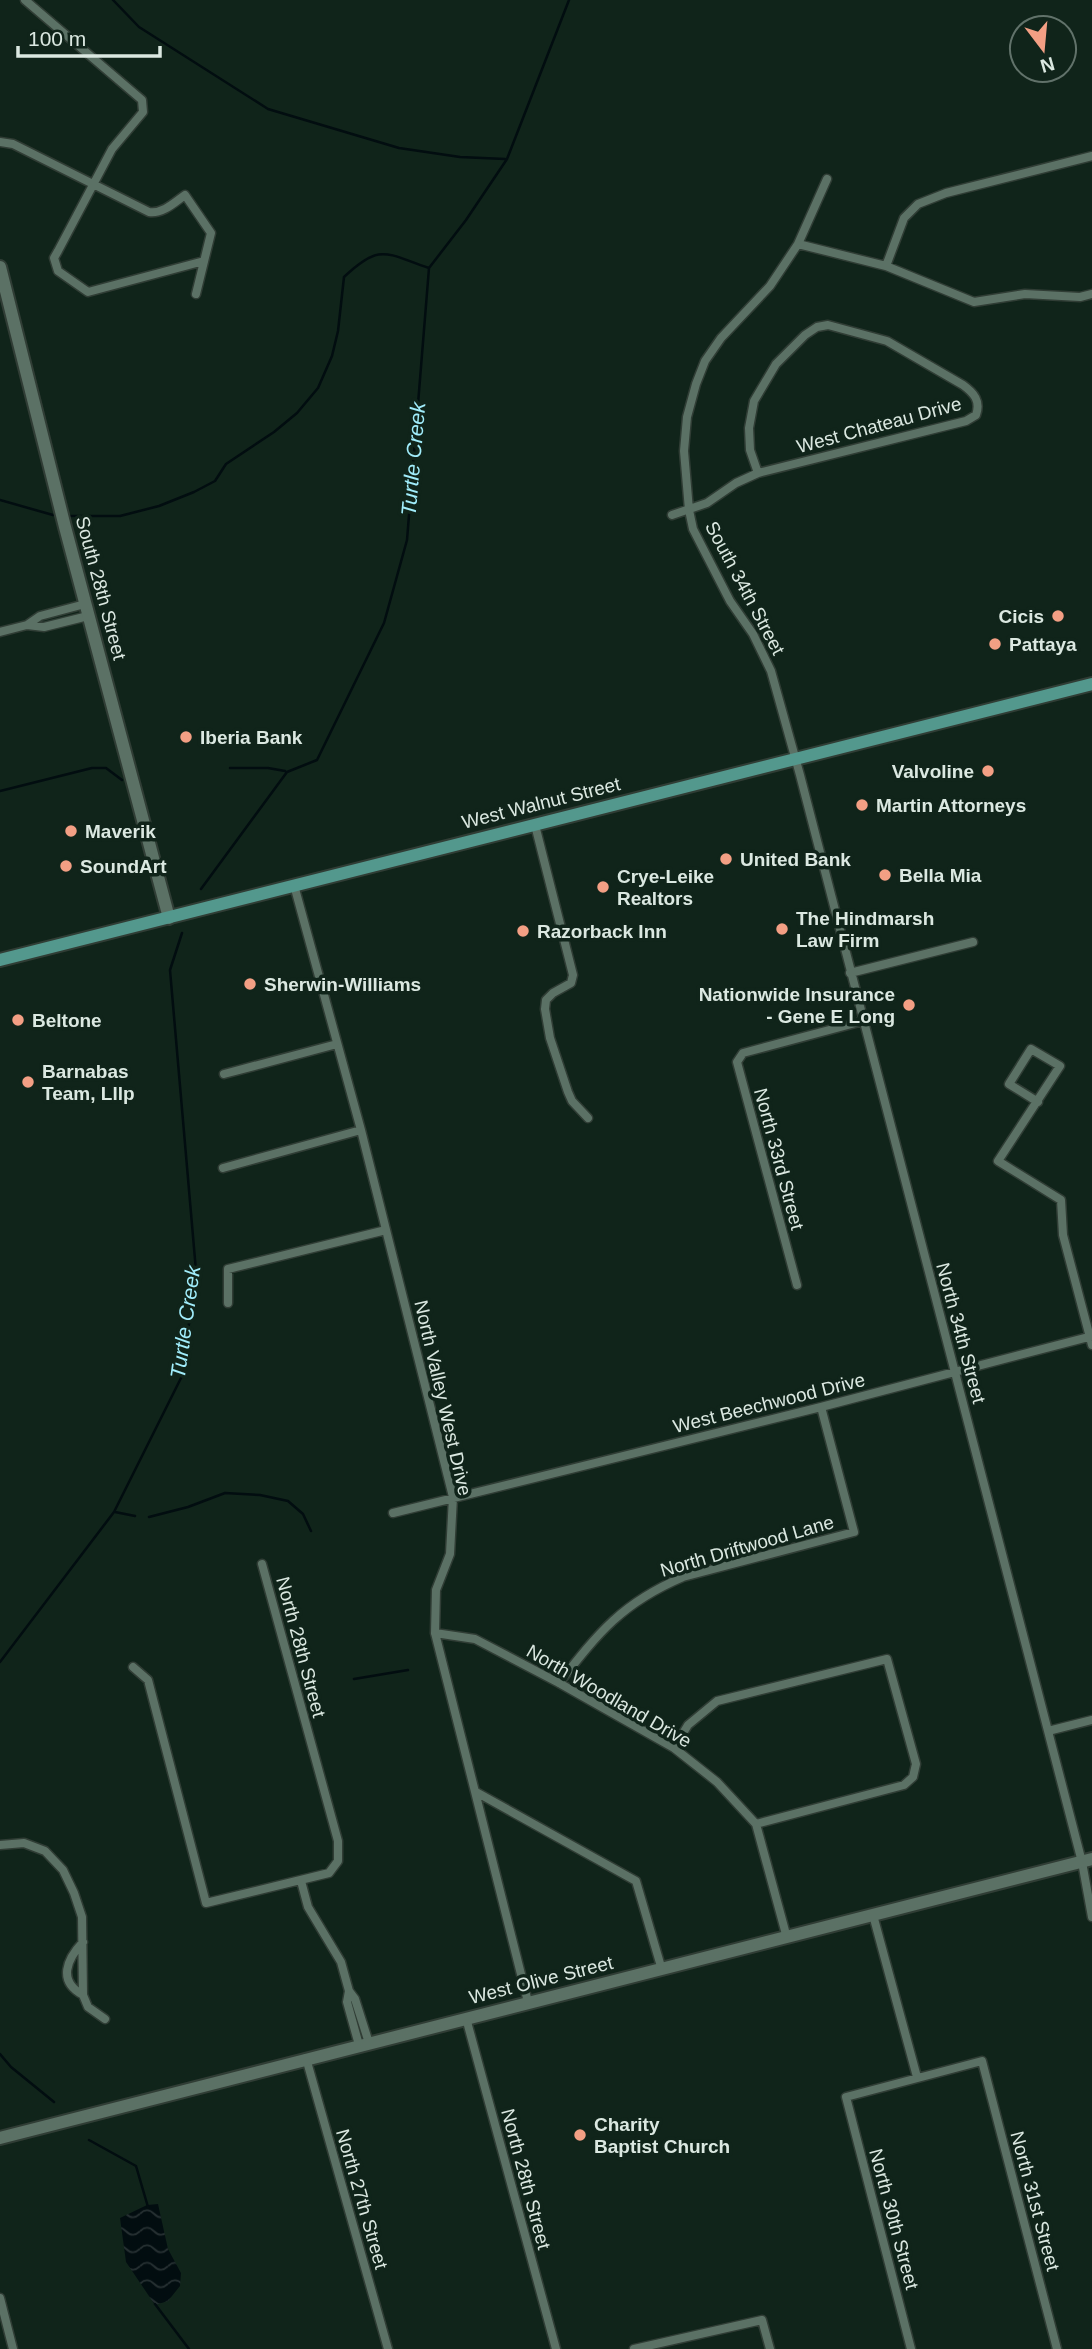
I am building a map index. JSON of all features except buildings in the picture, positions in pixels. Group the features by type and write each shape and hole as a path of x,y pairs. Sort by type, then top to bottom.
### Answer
{"main road":[{"name":"South 28th Street","path":"1,272 86,610 169,918"},
{"name":"West Walnut Street","path":"0,960 1092,684"},
{"name":"West Olive Street","path":"0,2138 1087,1861"}],"street":[{"path":"25,0 142,100 143,112 112,149 54,258 55,268 89,292 204,261"},
{"path":"0,142 13,144 153,213 185,195 211,233 196,295"},
{"path":"886,266 904,218 918,204 946,193 1092,156"},
{"name":"South 34th Street","path":"796,758 771,671 693,529 688,510 684,451 687,417 705,361 770,286 797,244 827,178"},
{"path":"797,244 886,266 974,302 1026,293 1080,296 1092,294"},
{"name":"West Chateau Drive","path":"671,515 708,503 736,483 758,473 966,421 976,415 978,403 972,391 887,341 828,325 817,327 805,335 776,364 754,401 749,428 750,450 758,473"},
{"path":"0,632 27,625 40,616 86,610"},
{"name":"North 34th Street","path":"796,758 1048,1731 1087,1861 1092,1917"},
{"path":"535,825 573,975 571,983 546,1000 547,1022 568,1092 572,1101 588,1118"},
{"name":"North Valley West Drive","path":"294,885 361,1130 453,1497 450,1554 436,1590 435,1633 528,2002"},
{"path":"850,973 973,942"},
{"name":"North 33rd Street","path":"797,1285 737,1062 743,1053 863,1021"},
{"path":"224,1074 337,1044"},
{"path":"1038,1102 1009,1084 1031,1049 1060,1066 1038,1102 998,1161 1061,1200 1063,1235 1091,1339"},
{"path":"223,1168 361,1130"},
{"path":"229,1303 228,1269 386,1230"},
{"name":"West Beechwood Drive","path":"393,1513 1091,1339"},
{"name":"North Driftwood Lane","path":"559,1683 596,1636 631,1604 657,1588 683,1577 854,1532 821,1407"},
{"name":"North 28th Street","path":"262,1564 338,1841 338,1861 329,1873 301,1881"},
{"name":"North Woodland Drive","path":"435,1633 475,1639 559,1683 674,1748 717,1782 755,1824 786,1937"},
{"path":"674,1748 688,1725 717,1701 887,1659 916,1764 913,1777 904,1784 755,1824"},
{"path":"133,1667 148,1681 206,1903 301,1881 308,1907 341,1962 349,1991 355,1999 364,2044"},
{"path":"1048,1731 1092,1720"},
{"path":"476,1791 636,1881 662,1970"},
{"path":"0,1845 24,1843 45,1851 63,1870 82,1917 83,1995 88,2007 105,2019"},
{"path":"873,1915 917,2077"},
{"path":"83,1942 68,1963 67,1974 74,1990 83,1995"},
{"name":"North 28th Street","path":"466,2018 556,2349"},
{"name":"North 27th Street","path":"306,2058 388,2349"},
{"name":"North 31st Street","path":"917,2077 982,2061 1058,2349"},
{"name":"North 30th Street","path":"911,2349 846,2097 917,2077"},
{"path":"0,2298 13,2349"},
{"path":"634,2349 762,2320 770,2349"}],"water":[{"path":"158,2204 168,2249 181,2273 180,2286 168,2301 155,2305 126,2262 120,2218 147,2205"}],"waterway":[{"path":"113,0 139,27 268,109 399,148 460,157 505,159"},
{"name":"Turtle Creek","path":"201,889 287,772 317,760 384,623 407,540 429,268 466,220 507,159 569,0"},
{"path":"71,516 120,516 159,506 215,481 226,464 274,432 297,413 318,388 332,356 338,331 344,277 367,259 384,254 429,268"},
{"path":"0,500 53,515"},
{"path":"0,791 92,768 106,768 122,780"},
{"path":"230,768 285,771"},
{"name":"Turtle Creek","path":"0,1662 114,1512 182,1376 196,1271 170,970 182,933"},
{"path":"149,1517 188,1507 225,1493 260,1495 288,1501 303,1514 311,1531"},
{"path":"115,1512 135,1516"},
{"path":"354,1679 408,1670"},
{"path":"0,2054 11,2067 54,2102"},
{"path":"89,2140 136,2166 148,2207"},
{"path":"155,2304 189,2349"}],"place":[{"name":"Cicis","path":"1058,616"},
{"name":"Pattaya","path":"995,644"},
{"name":"Iberia Bank","path":"186,737"},
{"name":"Valvoline","path":"988,771"},
{"name":"Martin Attorneys","path":"862,805"},
{"name":"Maverik","path":"71,831"},
{"name":"United Bank","path":"726,859"},
{"name":"SoundArt","path":"66,866"},
{"name":"Bella Mia","path":"885,875"},
{"name":"Crye-Leike Realtors","path":"603,887"},
{"name":"The Hindmarsh Law Firm","path":"782,929"},
{"name":"Razorback Inn","path":"523,931"},
{"name":"Sherwin-Williams","path":"250,984"},
{"name":"Nationwide Insurance - Gene E Long","path":"909,1005"},
{"name":"Beltone","path":"18,1020"},
{"name":"Barnabas Team, Lllp","path":"28,1082"},
{"name":"Charity Baptist Church","path":"580,2135"}]}
